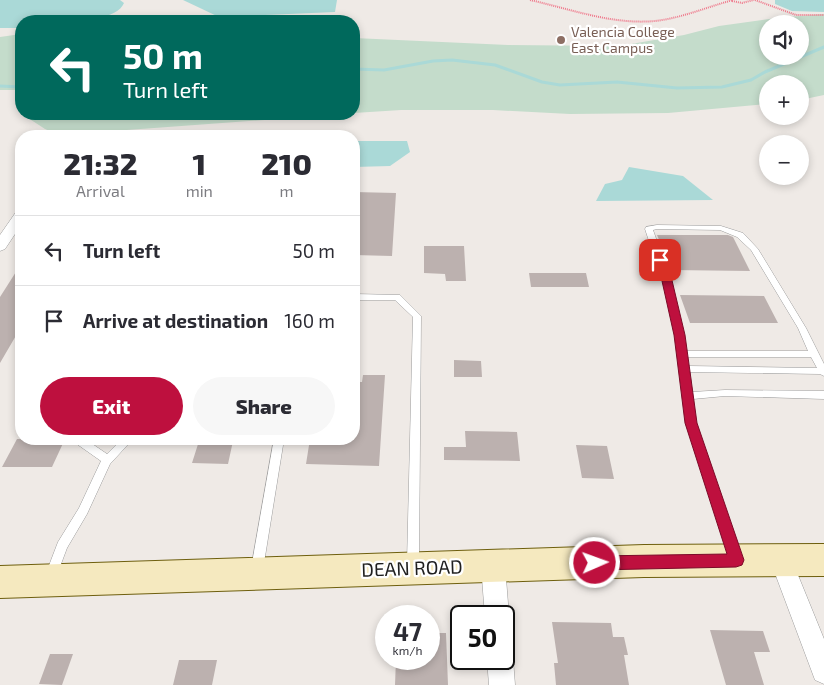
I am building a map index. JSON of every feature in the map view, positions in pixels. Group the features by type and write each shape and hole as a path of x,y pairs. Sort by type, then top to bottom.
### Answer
{"main road":[{"name":"DEAN ROAD","path":"0,582 413,568 736,560 824,560"}],"street":[{"path":"0,246 15,224"},
{"path":"781,560 824,671"},
{"path":"493,566 496,605"},
{"path":"501,670 502,685"}],"lane":[{"path":"654,244 649,229 657,227 721,228 740,235 754,249 802,328 823,372 684,369"},
{"path":"660,260 665,272 683,354 691,423 736,560"},
{"path":"360,297 397,297 417,316 413,568"},
{"path":"683,354 814,354"},
{"path":"688,396 725,393 824,396"},
{"path":"87,445 108,460"},
{"path":"50,580 62,546 84,512 108,460 122,445"},
{"path":"256,574 278,445"}],"path":[{"path":"530,0 609,19 634,22 656,21 732,0 742,2 755,0 791,15 824,15"}],"green space":[{"path":"824,14 824,95 809,98 809,75 759,75 759,105 668,113 570,114 493,110 401,110 360,113 360,38 508,45 619,46 684,35 719,26 759,20 759,65 809,65 809,15"},
{"path":"15,35 15,90 0,90 0,37"},
{"path":"31,120 264,120 127,130 45,129"}],"water":[{"path":"0,0 120,0 124,3 118,10 109,15 15,15 15,28 0,28"},
{"path":"183,0 337,0 335,12 215,15"},
{"path":"775,0 824,0 824,12 792,11 775,4"},
{"path":"360,141 407,141 410,152 390,166 360,167"},
{"path":"629,167 683,176 713,200 596,201 605,184 622,180"}],"building":[{"path":"360,192 396,193 392,256 360,255"},
{"path":"657,235 728,235 733,237 750,271 671,270 663,256 654,260 649,245 655,248 661,244"},
{"path":"424,246 464,246 466,281 446,281 445,274 424,273"},
{"path":"15,273 15,337 0,363 0,297"},
{"path":"529,273 586,273 589,287 531,287"},
{"path":"680,295 764,296 778,323 690,323"},
{"path":"454,360 481,361 482,377 454,377"},
{"path":"363,375 385,375 379,466 306,464 309,445 360,445 360,382 362,382"},
{"path":"465,431 517,432 520,461 444,460 444,447 466,447"},
{"path":"15,443 15,445 62,445 52,467 2,467"},
{"path":"198,445 232,445 228,464 192,463"},
{"path":"576,445 607,446 614,479 582,478"},
{"path":"552,622 611,623 613,637 624,637 628,655 624,655 629,685 556,685 554,663 558,663"},
{"path":"710,630 763,631 770,652 754,652 764,685 726,685"},
{"path":"440,633 446,633 448,685 395,685 396,670 440,670"},
{"path":"50,654 73,654 62,685 39,684"},
{"path":"179,660 217,660 212,685 173,685"}],"waterway":[{"path":"360,69 384,70 433,61 452,60 495,65 542,82 560,85 617,82 677,88 722,87 751,80 765,72 824,47"},
{"path":"0,86 15,87"}],"place":[{"name":"Valencia College East Campus","path":"561,40"}],"route":[{"path":"595,563 736,560 691,423 680,335 665,272 660,260"}]}
